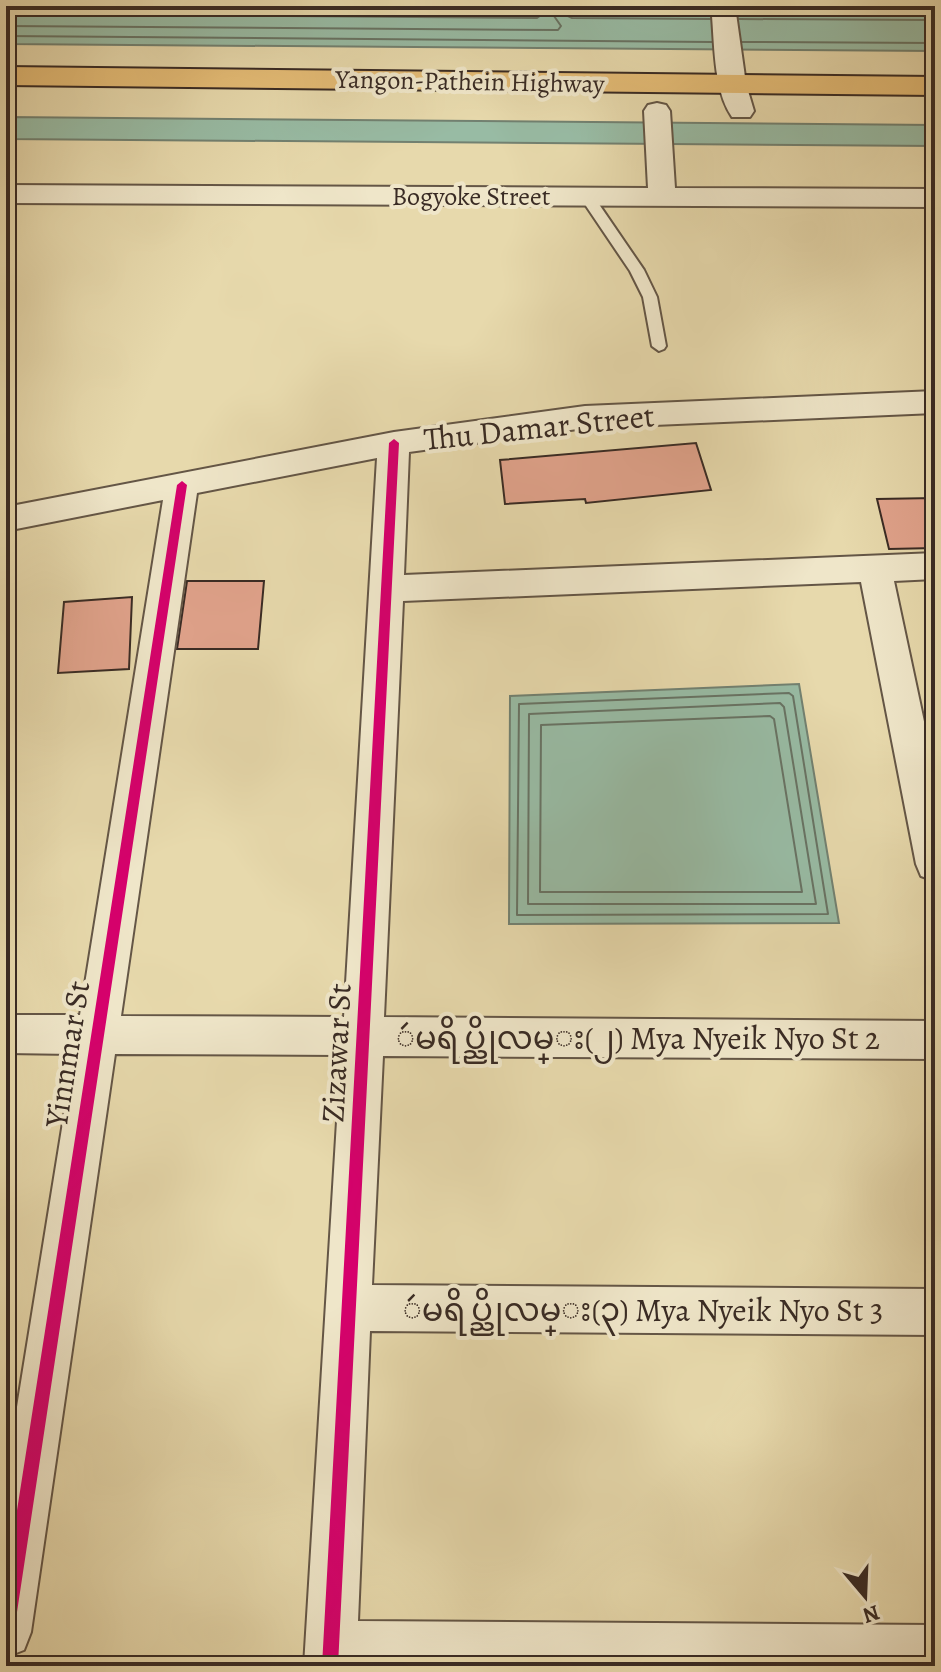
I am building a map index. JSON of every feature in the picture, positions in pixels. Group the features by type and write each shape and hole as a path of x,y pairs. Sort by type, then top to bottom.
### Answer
{"main road":[{"name":"Yangon-Pathein Highway","path":"6,76 735,89 935,86"},
{"name":"Yangon-Pathein Highway","path":"6,104 657,112 735,89 935,113"}],"street":[{"path":"723,6 735,89"},
{"path":"657,112 662,195"},
{"name":"Bogyoke Street","path":"6,194 935,198"},
{"name":"Thu Damar Street","path":"6,519 394,443 585,417 935,402"},
{"name":"Zizawar St","path":"330,1656 394,443"},
{"name":"Yinnmar St","path":"6,1632 182,485"},
{"path":"384,589 935,566"},
{"path":"875,569 935,864"},
{"name":"ဴမရိပ္ညိုလမ္း(၂) Mya Nyeik Nyo St 2","path":"6,1034 935,1040"},
{"name":"ဴမရိပ္ညိုလမ္း(၃) Mya Nyeik Nyo St 3","path":"350,1308 935,1312"},
{"path":"330,1656 935,1650"}],"lane":[{"path":"587,197 637,270 650,297 659,346"}],"water":[{"path":"6,6 935,13 935,51 6,44"},
{"path":"6,117 935,125 935,146 6,139"},
{"path":"799,684 839,923 509,924 510,696"}],"building":[{"path":"696,443 711,490 586,503 585,499 505,504 500,460"},
{"path":"935,498 935,548 889,549 877,499"},
{"path":"187,581 264,581 258,649 177,649"},
{"path":"132,597 129,669 58,673 64,602"}],"cycle path":[{"path":"330,1666 394,443"},
{"path":"6,1632 182,485"}]}
